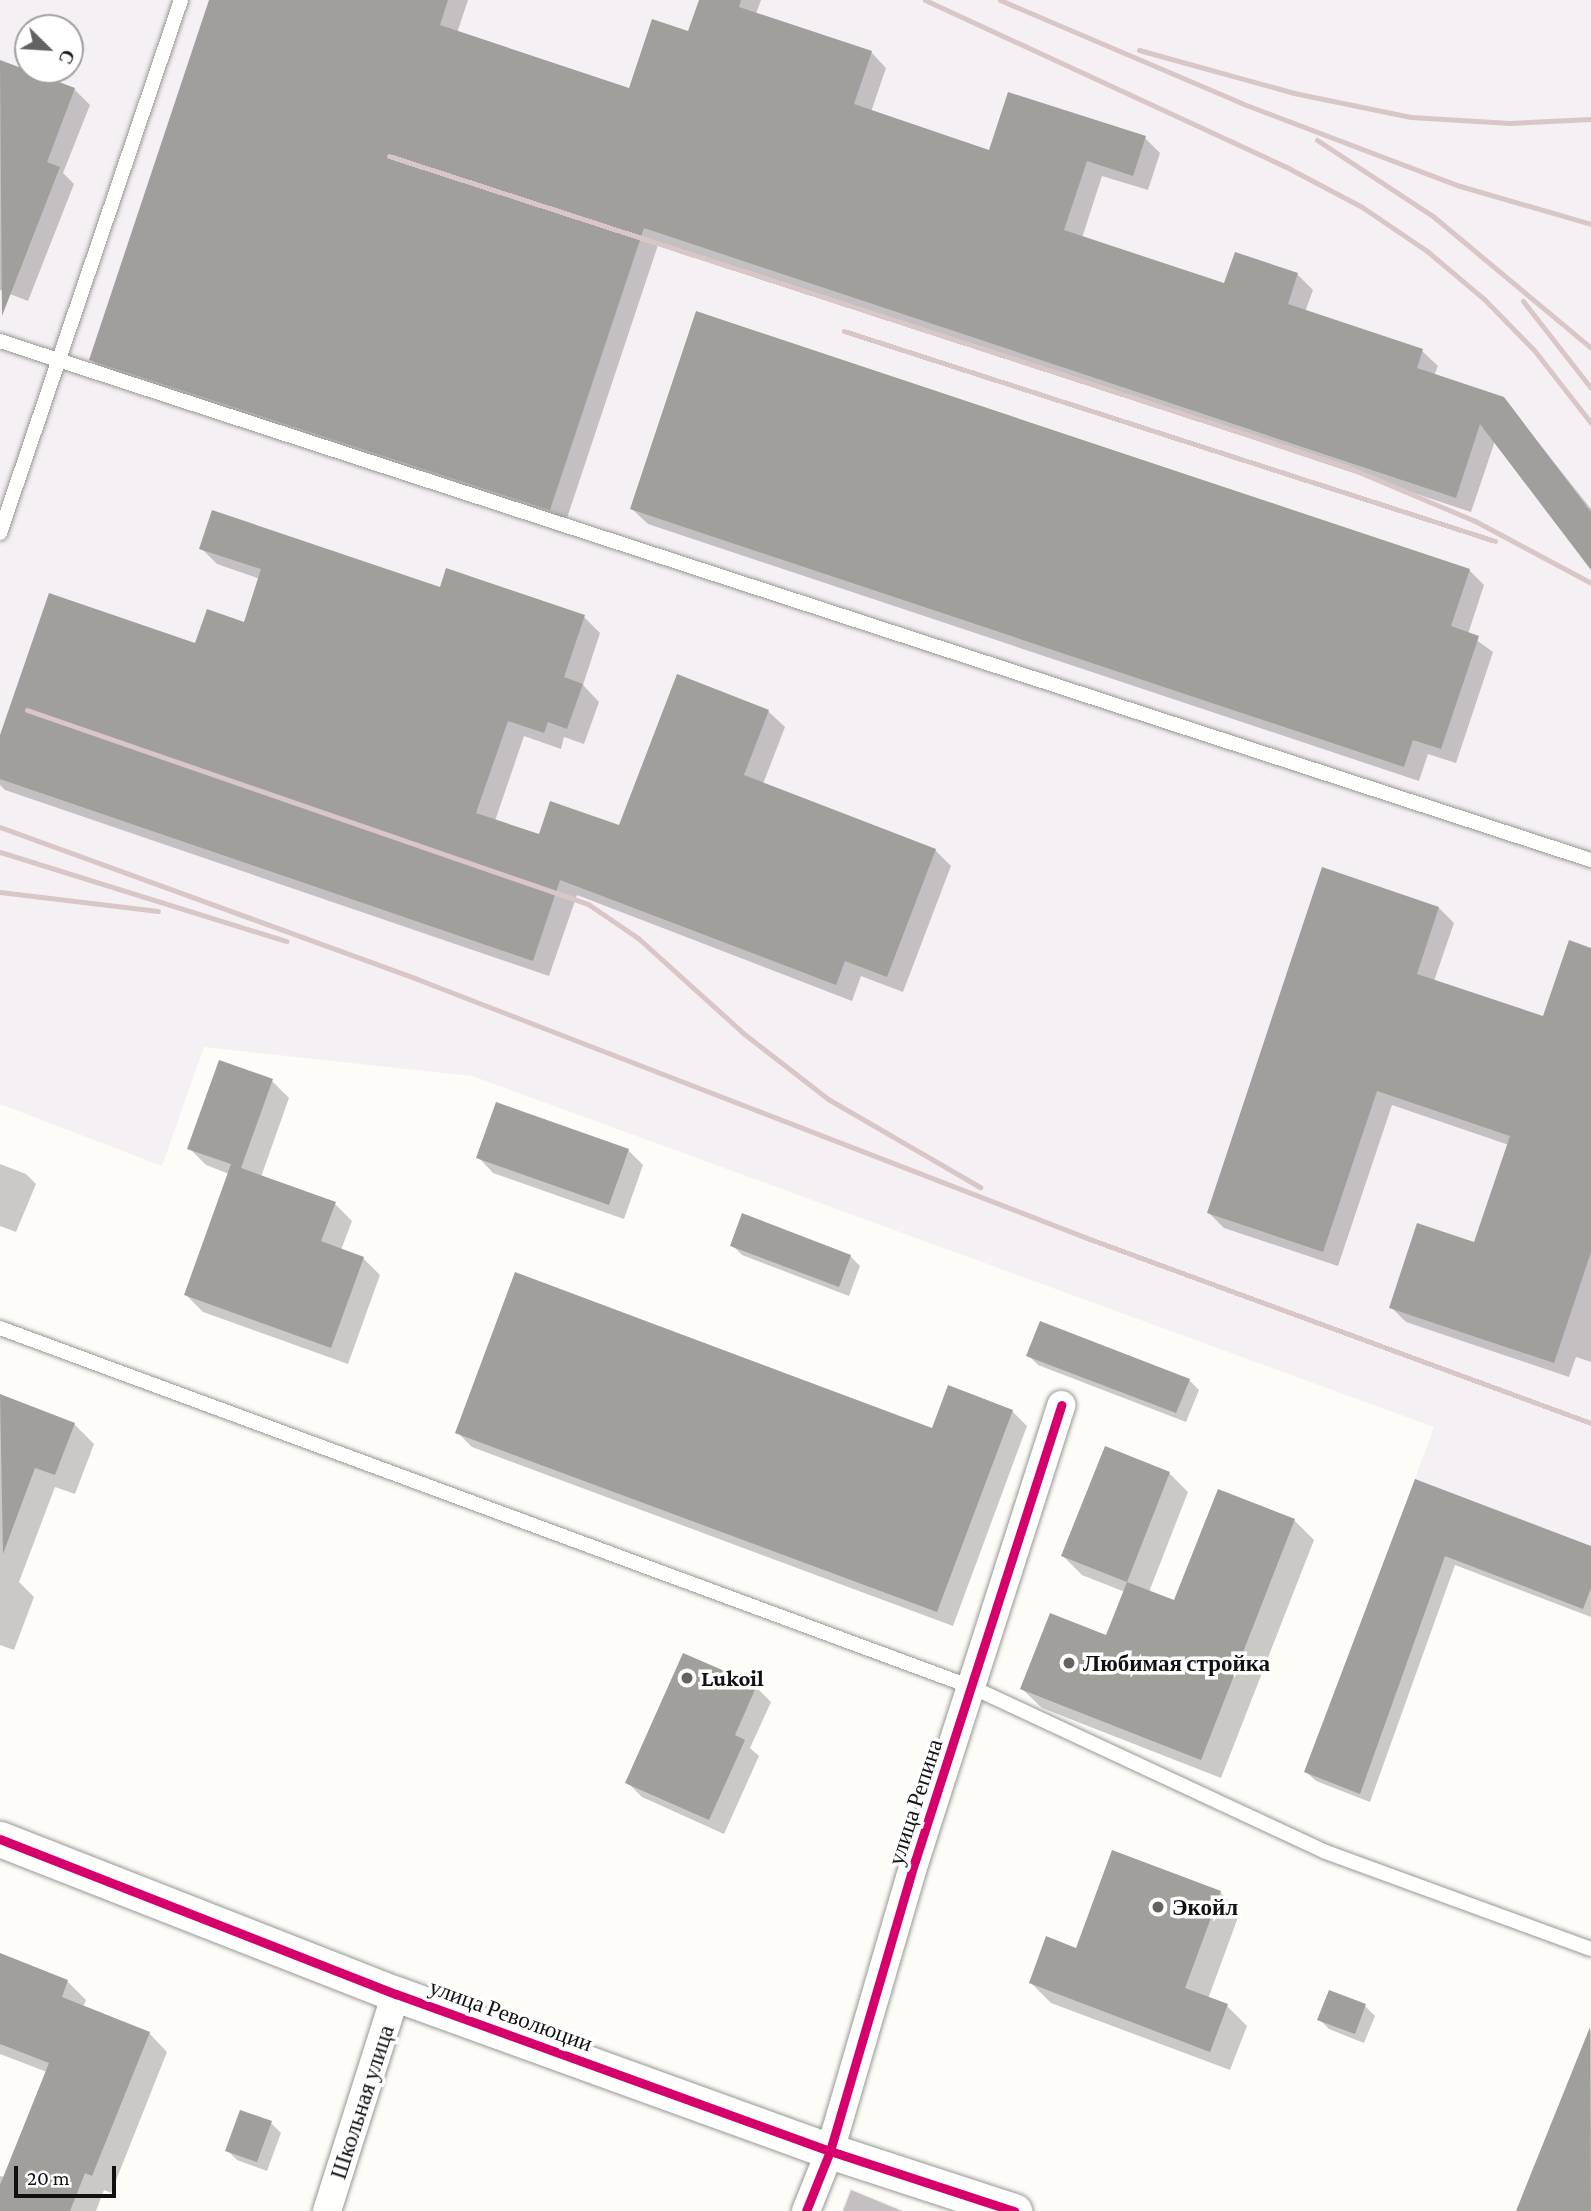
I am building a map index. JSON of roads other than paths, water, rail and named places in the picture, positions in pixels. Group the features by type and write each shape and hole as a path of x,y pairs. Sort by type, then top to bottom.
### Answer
{"street":[{"name":"улица Репина","path":"806,2211 830,2151 915,1861 974,1688 1061,1405"},
{"name":"улица Революции","path":"0,1839 397,1994 830,2151 1014,2211"},
{"name":"Школьная улица","path":"327,2211 397,1994"}],"lane":[{"path":"0,533 56,361 181,0"},
{"path":"0,341 1591,860"},
{"path":"0,1328 551,1528 974,1688 1326,1852 1591,1949"}],"railway":[{"path":"925,0 1290,169 1362,207 1427,251 1484,299 1534,350 1591,423"},
{"path":"1000,0 1241,103 1460,186 1591,224"},
{"path":"1139,50 1294,93 1411,117 1510,123 1591,119"},
{"path":"1317,140 1434,217 1591,348"},
{"path":"389,156 1347,467 1475,521 1591,583"},
{"path":"1523,301 1591,388"},
{"path":"844,331 1495,541"},
{"path":"27,710 588,904 638,938 743,1033 828,1099 980,1187"},
{"path":"0,827 417,979 1087,1238 1591,1423"},
{"path":"0,852 286,941"},
{"path":"0,892 158,911"}],"place":[{"name":"Любимая стройка","path":"1069,1663"},
{"name":"Lukoil","path":"687,1678"},
{"name":"Экойл","path":"1158,1907"}]}
